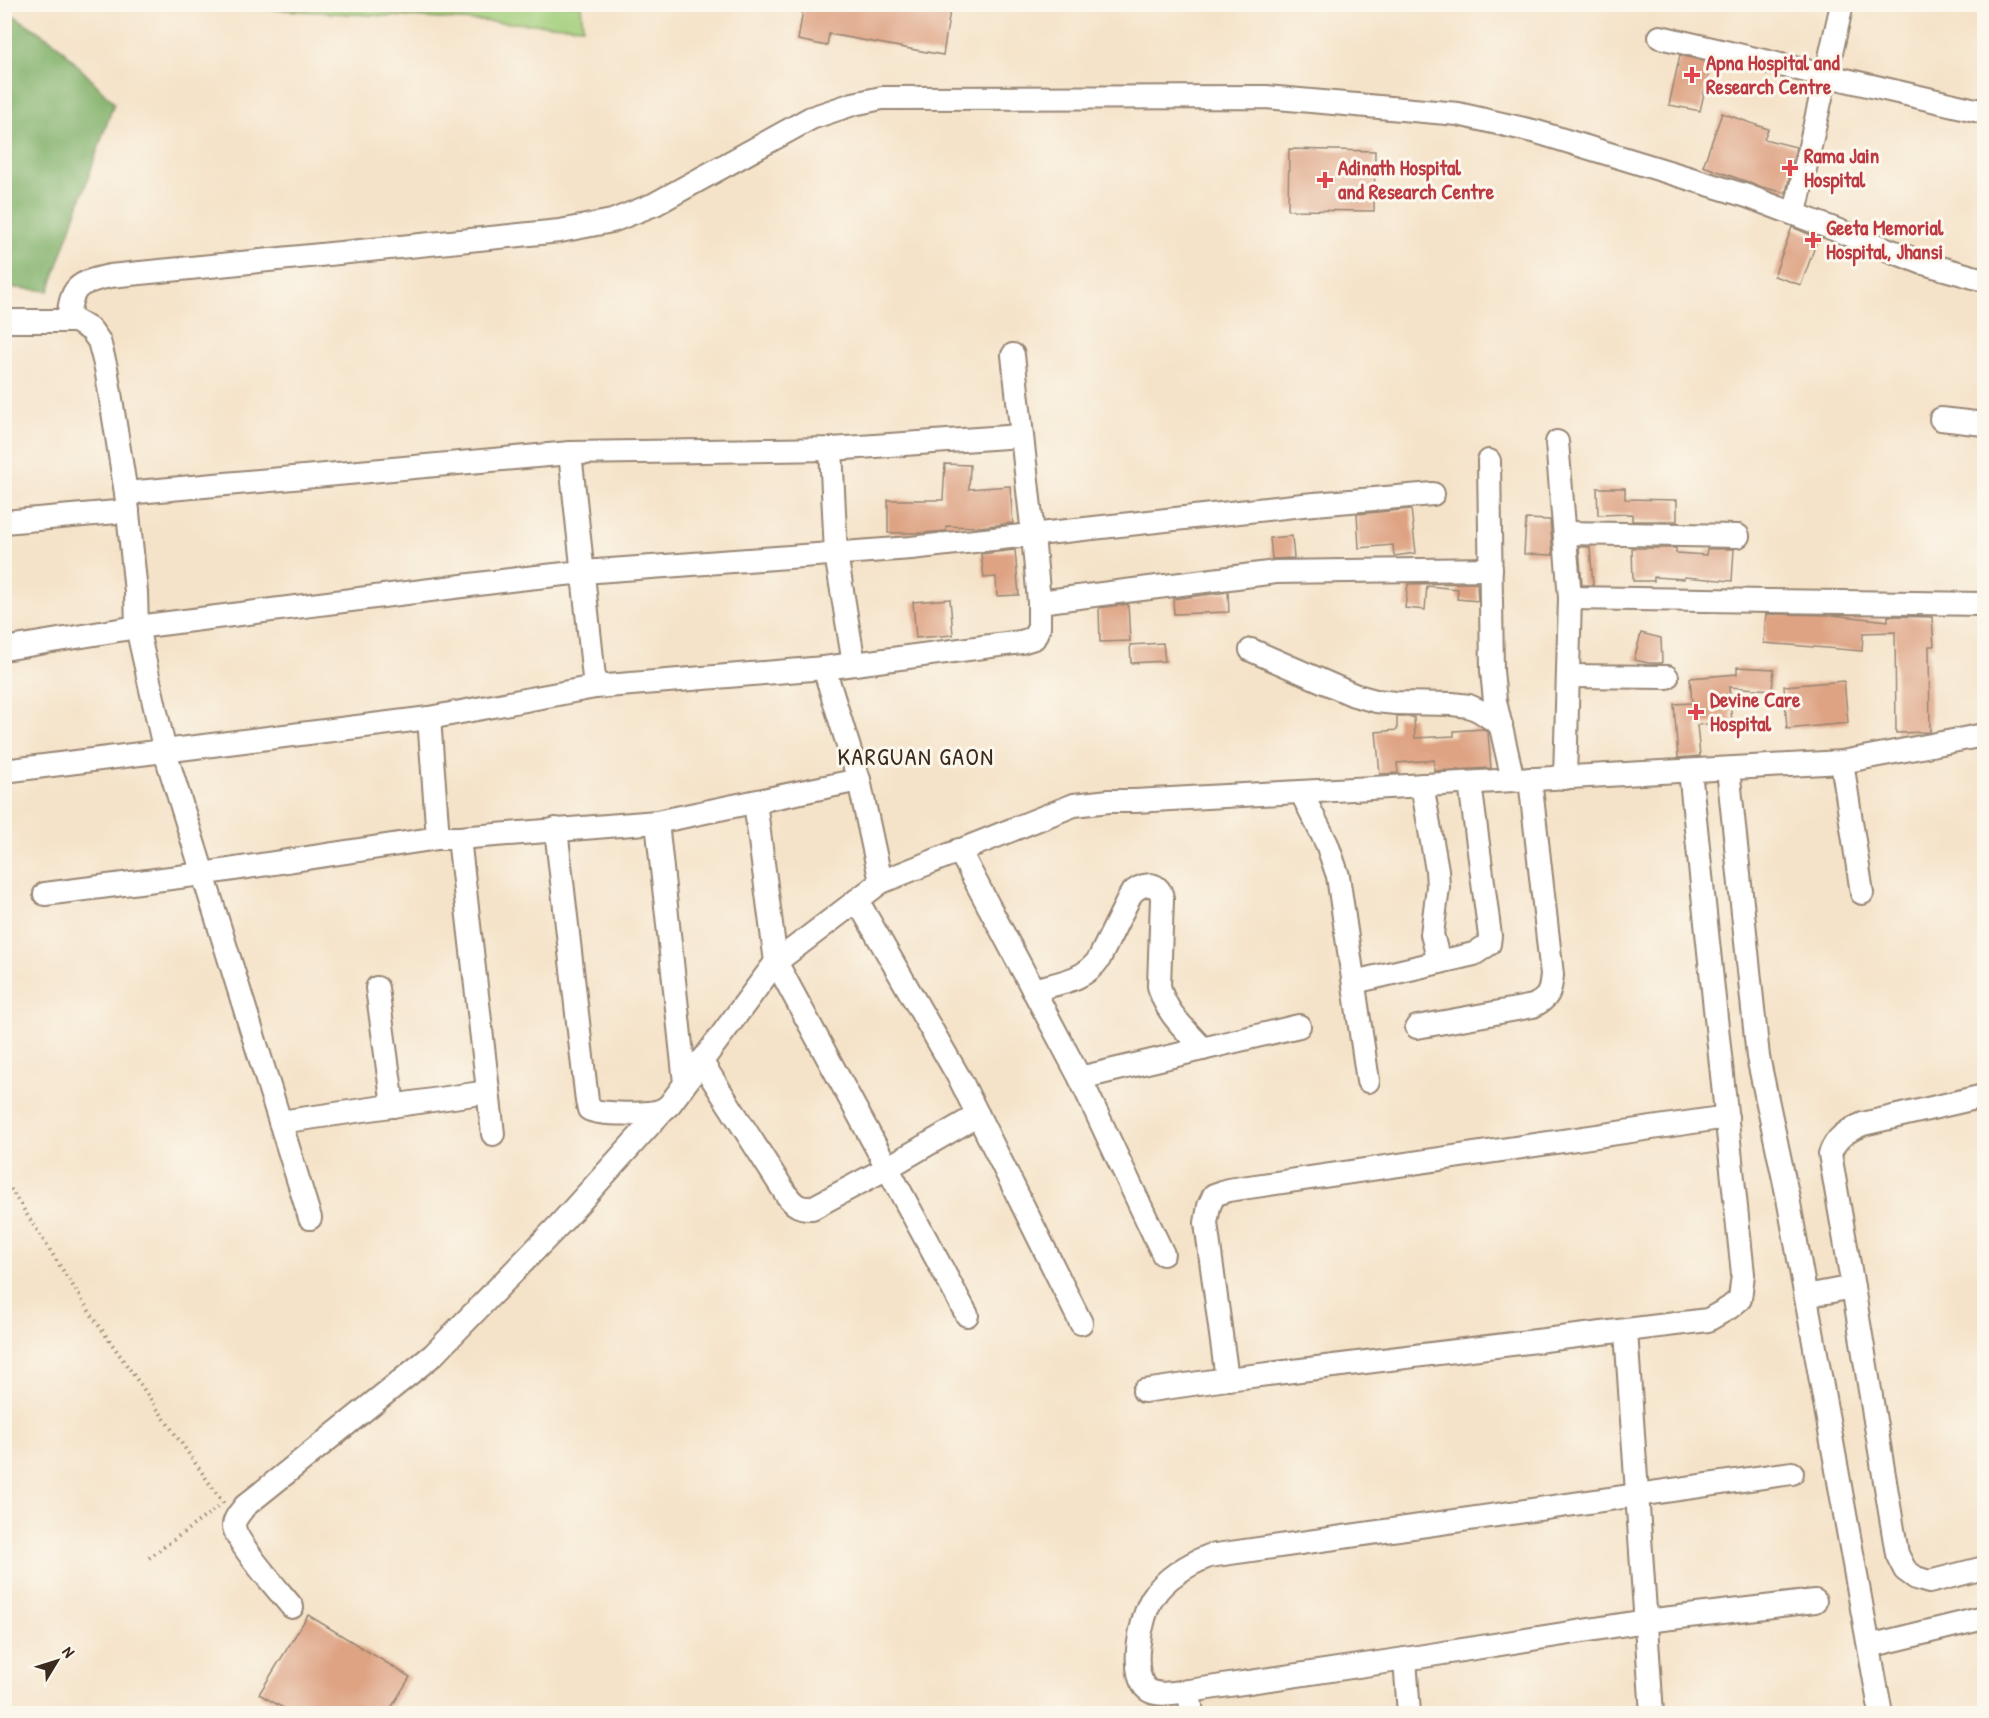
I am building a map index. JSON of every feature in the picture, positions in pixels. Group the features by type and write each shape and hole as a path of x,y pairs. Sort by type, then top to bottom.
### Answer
{"street":[{"path":"1795,213 1842,4"},
{"path":"1660,37 1984,111"},
{"path":"68,321 70,298 77,288 90,281 111,276 560,231 612,221 655,204 811,118 853,104 882,98 1266,97 1458,114 1537,132 1747,196 1923,263 1984,280"},
{"path":"4,321 76,321 86,326 99,341 106,368 127,502 137,627 165,752 310,1218"},
{"path":"4,771 429,718 595,687 824,668 1021,642 1034,638 1039,627 1039,602 1013,355"},
{"path":"1941,419 1984,424"},
{"path":"4,522 127,502 570,453 831,449 1021,436"},
{"path":"1557,442 1570,598 1565,778"},
{"path":"831,449 836,554 854,664"},
{"path":"570,453 595,687"},
{"path":"1417,1027 1533,1006 1545,1000 1551,989 1551,975 1521,780 1501,725 1492,671 1490,461"},
{"path":"4,649 137,627 583,572 836,554 1033,536 1293,506 1433,494"},
{"path":"1564,533 1738,536"},
{"path":"1039,602 1276,572 1491,569"},
{"path":"1570,598 1984,604"},
{"path":"1251,650 1354,695 1395,703 1469,706 1501,725"},
{"path":"824,668 859,780 881,882"},
{"path":"1568,676 1667,677"},
{"path":"429,718 493,1134"},
{"path":"292,1607 240,1541 229,1511 245,1506 433,1355 560,1224 670,1104 776,962 881,882 1074,805 1109,801 1842,762 1984,735"},
{"path":"1842,762 1862,893"},
{"path":"1728,769 1758,1057 1788,1198 1881,1713"},
{"path":"1144,1391 1708,1320 1740,1299 1743,1274 1690,771"},
{"path":"45,894 449,838 657,822 859,780"},
{"path":"1354,982 1474,954 1489,944 1490,936 1470,783"},
{"path":"1422,785 1437,870 1438,887 1432,934 1439,962"},
{"path":"1301,792 1327,844 1338,876 1368,1081"},
{"path":"755,802 776,962 967,1315"},
{"path":"657,822 685,1083"},
{"path":"556,829 589,1109 602,1114 655,1112 664,1109"},
{"path":"959,850 1080,1078 1163,1254"},
{"path":"1033,990 1075,978 1092,968 1099,959 1131,894 1137,887 1146,884 1156,887 1161,891 1162,898 1159,987 1161,996 1171,1013 1203,1049"},
{"path":"857,900 956,1071 1081,1323"},
{"path":"377,988 393,1106"},
{"path":"1080,1078 1299,1026"},
{"path":"701,1061 786,1194 802,1209 812,1208 887,1168 978,1115"},
{"path":"280,1122 488,1092"},
{"path":"1984,1096 1863,1124 1846,1131 1834,1143 1830,1154 1898,1554 1905,1570 1916,1578 1929,1582 1984,1568"},
{"path":"1227,1379 1206,1223 1214,1195 1228,1190 1727,1117"},
{"path":"1806,1296 1853,1287"},
{"path":"1626,1330 1652,1713"},
{"path":"1792,1473 1209,1556 1190,1564 1177,1573 1153,1596 1143,1619 1138,1669 1141,1682 1154,1694 1189,1691 1646,1621 1815,1601"},
{"path":"1869,1646 1984,1618"},
{"path":"1405,1659 1409,1713"},
{"path":"1189,1691 1192,1713"}],"path":[{"path":"4,1179 93,1317 229,1511 148,1558"}],"green space":[{"path":"193,5 581,5 583,27"},
{"path":"5,10 56,43 114,103 49,291 5,287"}],"building":[{"path":"804,4 951,4 943,55 829,34 827,46 798,40"},
{"path":"1680,55 1711,63 1700,111 1669,105"},
{"path":"1722,113 1768,129 1764,139 1796,147 1786,193 1703,166"},
{"path":"1289,149 1375,151 1374,211 1288,210"},
{"path":"1792,227 1818,238 1801,285 1774,276"},
{"path":"945,464 970,465 969,489 1010,486 1013,523 979,527 946,526 946,531 923,533 888,533 888,500 943,500"},
{"path":"1597,488 1625,488 1625,499 1677,500 1677,521 1632,521 1632,514 1598,515"},
{"path":"1411,509 1416,553 1394,556 1393,545 1359,548 1357,514"},
{"path":"1526,519 1550,520 1553,555 1524,554"},
{"path":"1292,536 1294,558 1272,559 1270,538"},
{"path":"1579,547 1590,547 1593,585 1582,585"},
{"path":"1632,548 1676,548 1676,553 1706,555 1707,549 1734,549 1732,581 1654,577 1654,581 1633,581"},
{"path":"1015,550 1019,595 997,596 996,577 984,578 981,554"},
{"path":"1477,583 1478,601 1457,599 1458,589 1427,586 1425,610 1405,608 1408,584"},
{"path":"1228,592 1229,612 1174,614 1173,599"},
{"path":"950,599 953,635 916,638 913,602"},
{"path":"1128,604 1130,641 1100,642 1099,608"},
{"path":"1766,614 1832,615 1888,621 1888,616 1932,617 1934,646 1929,646 1930,732 1896,733 1895,632 1863,633 1862,651 1764,643"},
{"path":"1641,633 1661,638 1662,663 1634,660"},
{"path":"1163,643 1165,661 1131,663 1130,645"},
{"path":"1737,667 1774,669 1772,690 1729,687 1732,722 1697,725 1700,756 1678,758 1674,704 1692,703 1690,678 1737,674"},
{"path":"1844,681 1848,723 1787,729 1784,686"},
{"path":"1397,717 1414,717 1415,738 1454,736 1454,731 1483,729 1488,733 1491,768 1434,771 1434,760 1397,763 1398,773 1380,774 1376,732 1397,730"},
{"path":"308,1615 410,1677 388,1713 292,1713 259,1694"}],"place":[{"name":"Apna Hospital and Research Centre","path":"1692,75"},
{"name":"Rama Jain Hospital","path":"1790,168"},
{"name":"Adinath Hospital and Research Centre","path":"1325,180"},
{"name":"Geeta Memorial Hospital, Jhansi","path":"1813,240"},
{"name":"Devine Care Hospital","path":"1696,712"}],"district":[{"name":"KARGUAN GAON","path":"916,757"}]}
